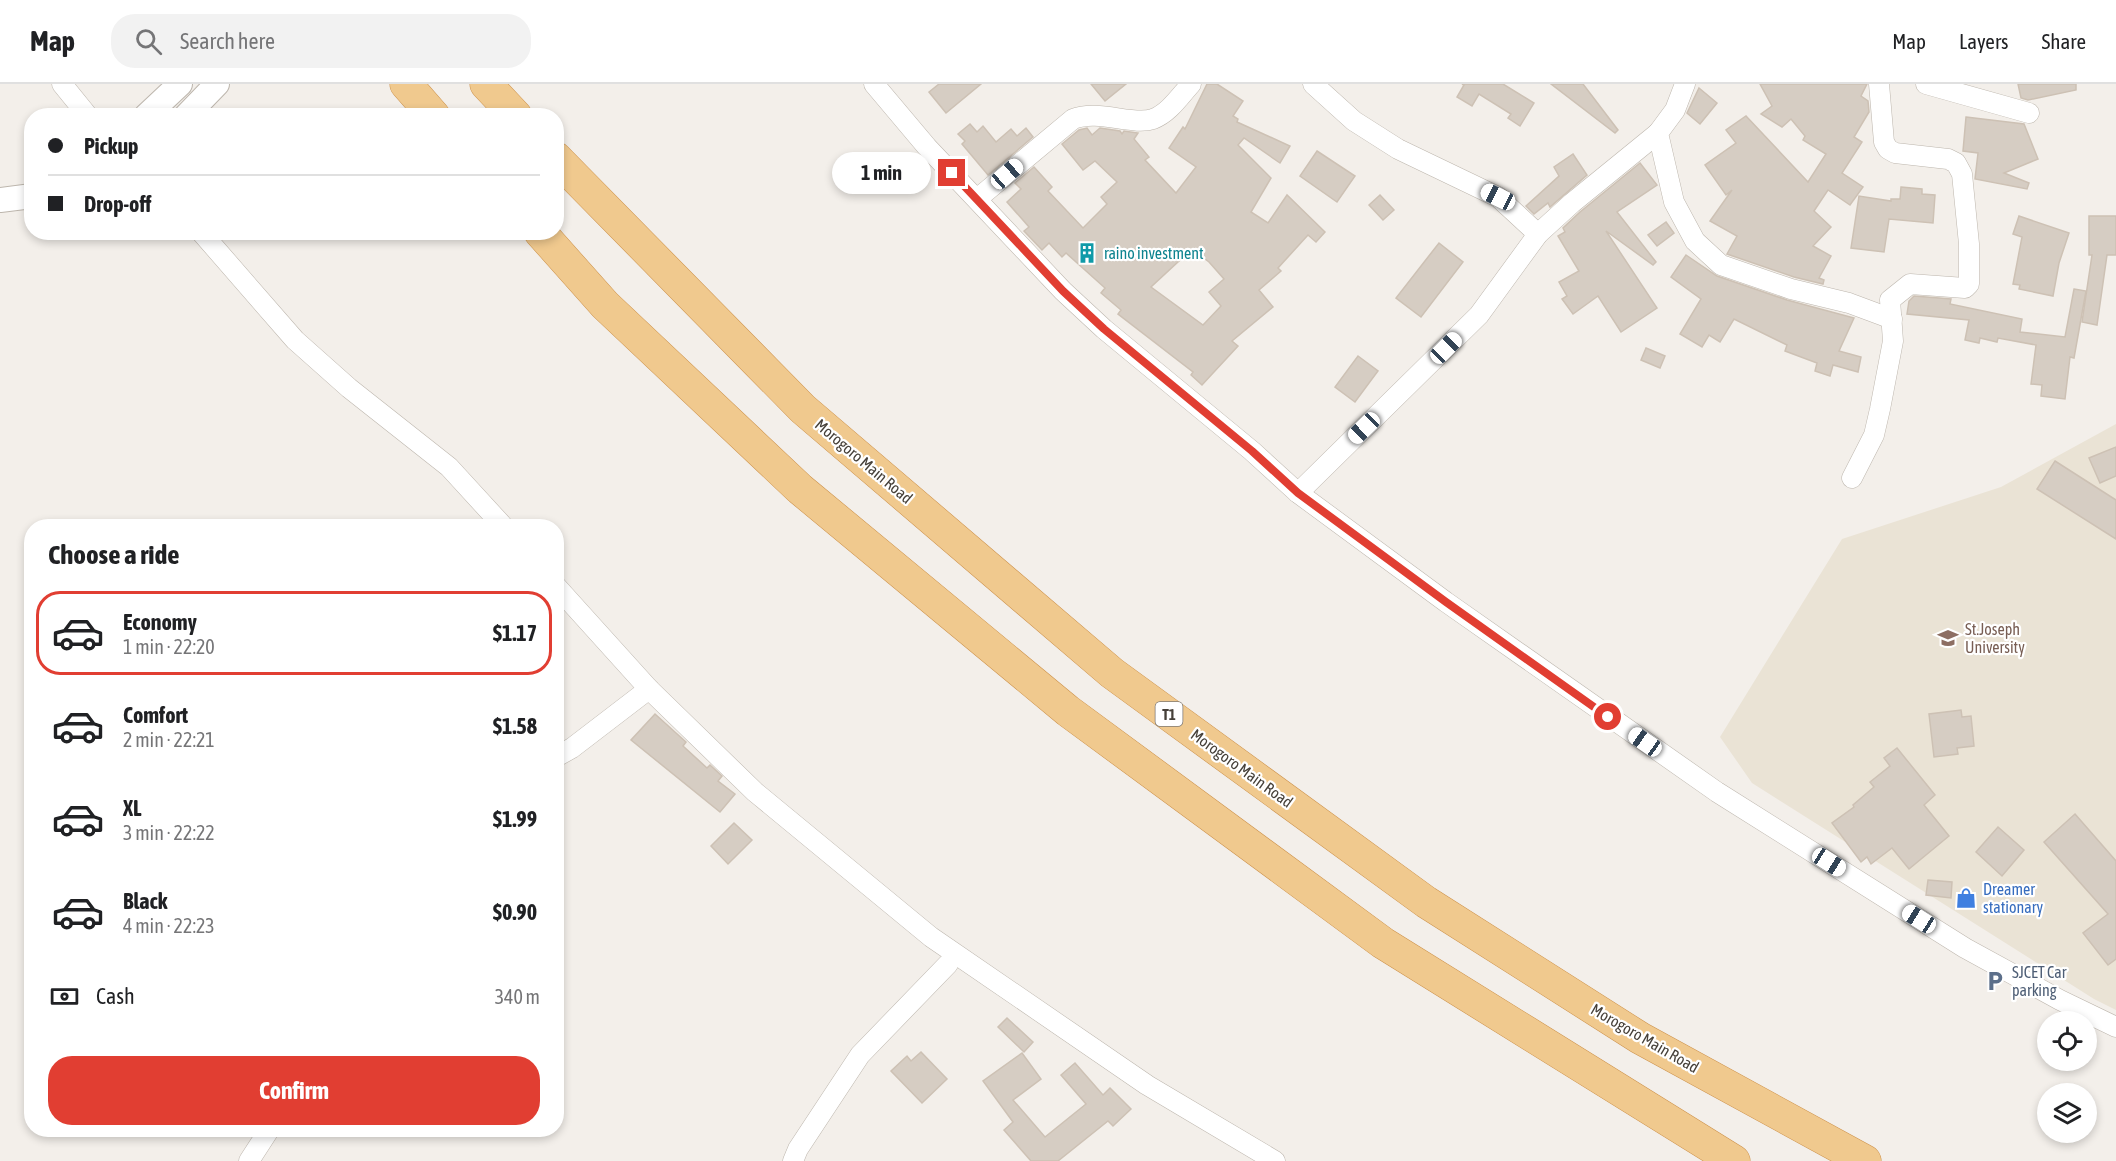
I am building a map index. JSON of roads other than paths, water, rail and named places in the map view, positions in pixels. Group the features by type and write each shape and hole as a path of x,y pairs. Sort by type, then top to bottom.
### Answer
{"highway":[{"path":"406,84 427,108"},
{"path":"486,84 508,108"},
{"name":"Morogoro Main Road","path":"564,166 803,409 1113,673 1426,902 1640,1038 1865,1161"},
{"path":"547,240 605,305 800,489 1068,711 1383,943 1734,1161"}],"street":[{"path":"62,84 82,108"},
{"path":"154,108 180,84"},
{"path":"194,108 217,84"},
{"path":"874,84 927,147 1063,291 1252,451 1298,493 1446,602 1718,792 1965,948 2060,1000 2116,1027"},
{"path":"977,199 1073,119 1091,115 1149,120 1171,106 1191,84"},
{"path":"1313,84 1354,121 1398,149 1498,197 1538,234"},
{"path":"1298,493 1479,315 1538,234 1572,203 1658,133 1675,110 1685,84"},
{"path":"1852,478 1874,435 1893,341 1890,300 1910,284 1965,288 1968,284 1969,244 1962,174 1956,163 1948,159 1895,153 1888,149 1884,142 1879,84"},
{"path":"1926,84 2029,113"},
{"path":"1658,133 1674,202 1695,241 1721,265 1791,289 1849,303 1892,319"},
{"path":"0,200 24,197"},
{"path":"208,240 295,340 349,388 450,467 497,519"},
{"path":"564,595 649,689 755,792 930,937 1147,1085 1275,1161"},
{"path":"564,752 649,689"},
{"path":"793,1161 798,1149 860,1055 948,964"},
{"path":"249,1161 264,1137"}],"place":[{"name":"raino investment","path":"1087,253"},
{"name":"St.Joseph University","path":"1948,638"},
{"name":"Dreamer stationary","path":"1966,898"},
{"name":"SJCET Car parking","path":"1995,981"}]}
